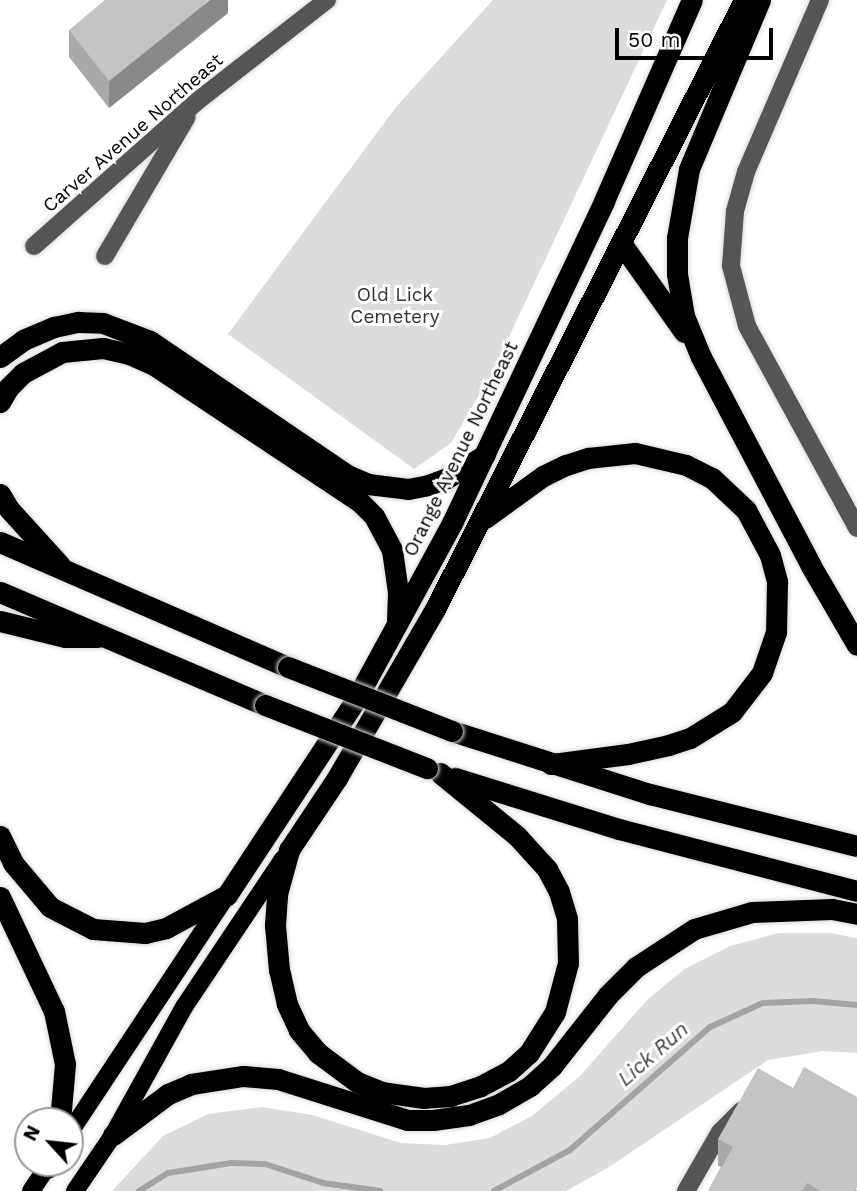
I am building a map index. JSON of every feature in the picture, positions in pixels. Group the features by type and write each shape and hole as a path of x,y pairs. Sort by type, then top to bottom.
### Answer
{"highway":[{"name":"Orange Avenue Northeast","path":"227,895 327,747 397,626 485,455 604,201 692,0"},
{"path":"434,771 533,851 559,892 568,929 568,963 564,988 545,1033 509,1071 481,1086 451,1096 424,1098 382,1092 342,1072 318,1053 299,1030 287,1004 279,970 275,925 277,894 289,850 392,687 480,522 744,0"},
{"path":"760,0 689,169 677,239 677,274 684,316 701,357 811,566 857,645"},
{"path":"621,243 701,357"},
{"path":"0,357 23,340 54,327 78,322 103,323 150,341 347,475 368,484 408,489 428,485 447,478 485,455"},
{"path":"0,402 8,388 23,373 62,352 87,347 103,348 129,354 154,365 359,501 373,516 392,550 398,592 397,626"},
{"path":"480,522 534,483 566,465 589,458 635,453 686,465 712,478 746,510 770,555 778,593 776,632 762,673 732,712 702,732 670,745 628,754 551,764"},
{"path":"0,494 9,509 66,572"},
{"path":"0,542 288,667 452,731 551,764 744,820 857,846"},
{"path":"0,592 264,705 434,771 632,833 857,891"},
{"path":"0,621 65,637 108,638"},
{"path":"0,836 13,863 50,907 93,929 145,933 166,928 227,895"},
{"path":"0,897 54,1011 65,1064 61,1107"},
{"path":"113,1135 168,1094 191,1084 243,1076 278,1079 407,1119 433,1120 469,1115 499,1104 530,1086 552,1066 608,995 636,967 694,929 752,912 832,909 857,914"}],"main road":[{"path":"75,1191 113,1135 184,1007 289,850"},
{"path":"84,1111 227,895"}],"street":[{"name":"Carver Avenue Northeast","path":"34,246 196,102 327,0"},
{"path":"820,0 746,172 733,220 731,266 736,297 747,326 857,528"},
{"path":"105,256 196,102"},
{"path":"686,1191 720,1132 752,1099"}],"green space":[{"name":"Old Lick Cemetery","path":"493,0 667,0 492,373 451,443 414,469 228,334 396,107"},
{"path":"779,933 830,933 857,938 857,1053 823,1051 768,1060 609,1167 566,1191 112,1191 163,1136 208,1114 262,1107 312,1115 401,1143 445,1145 490,1138 532,1116 580,1076 648,999 686,968 730,946"}],"building":[{"path":"105,0 210,0 109,81 69,30"},
{"path":"804,1067 857,1097 855,1191 821,1191 807,1183 802,1191 708,1191 733,1147 718,1139 758,1068 793,1088"}],"waterway":[{"name":"Lick Run","path":"494,1191 570,1150 710,1027 763,1003 813,1001 857,1005"},
{"name":"Lick Run","path":"139,1191 168,1173 231,1163 265,1164 323,1183 380,1191"}]}
